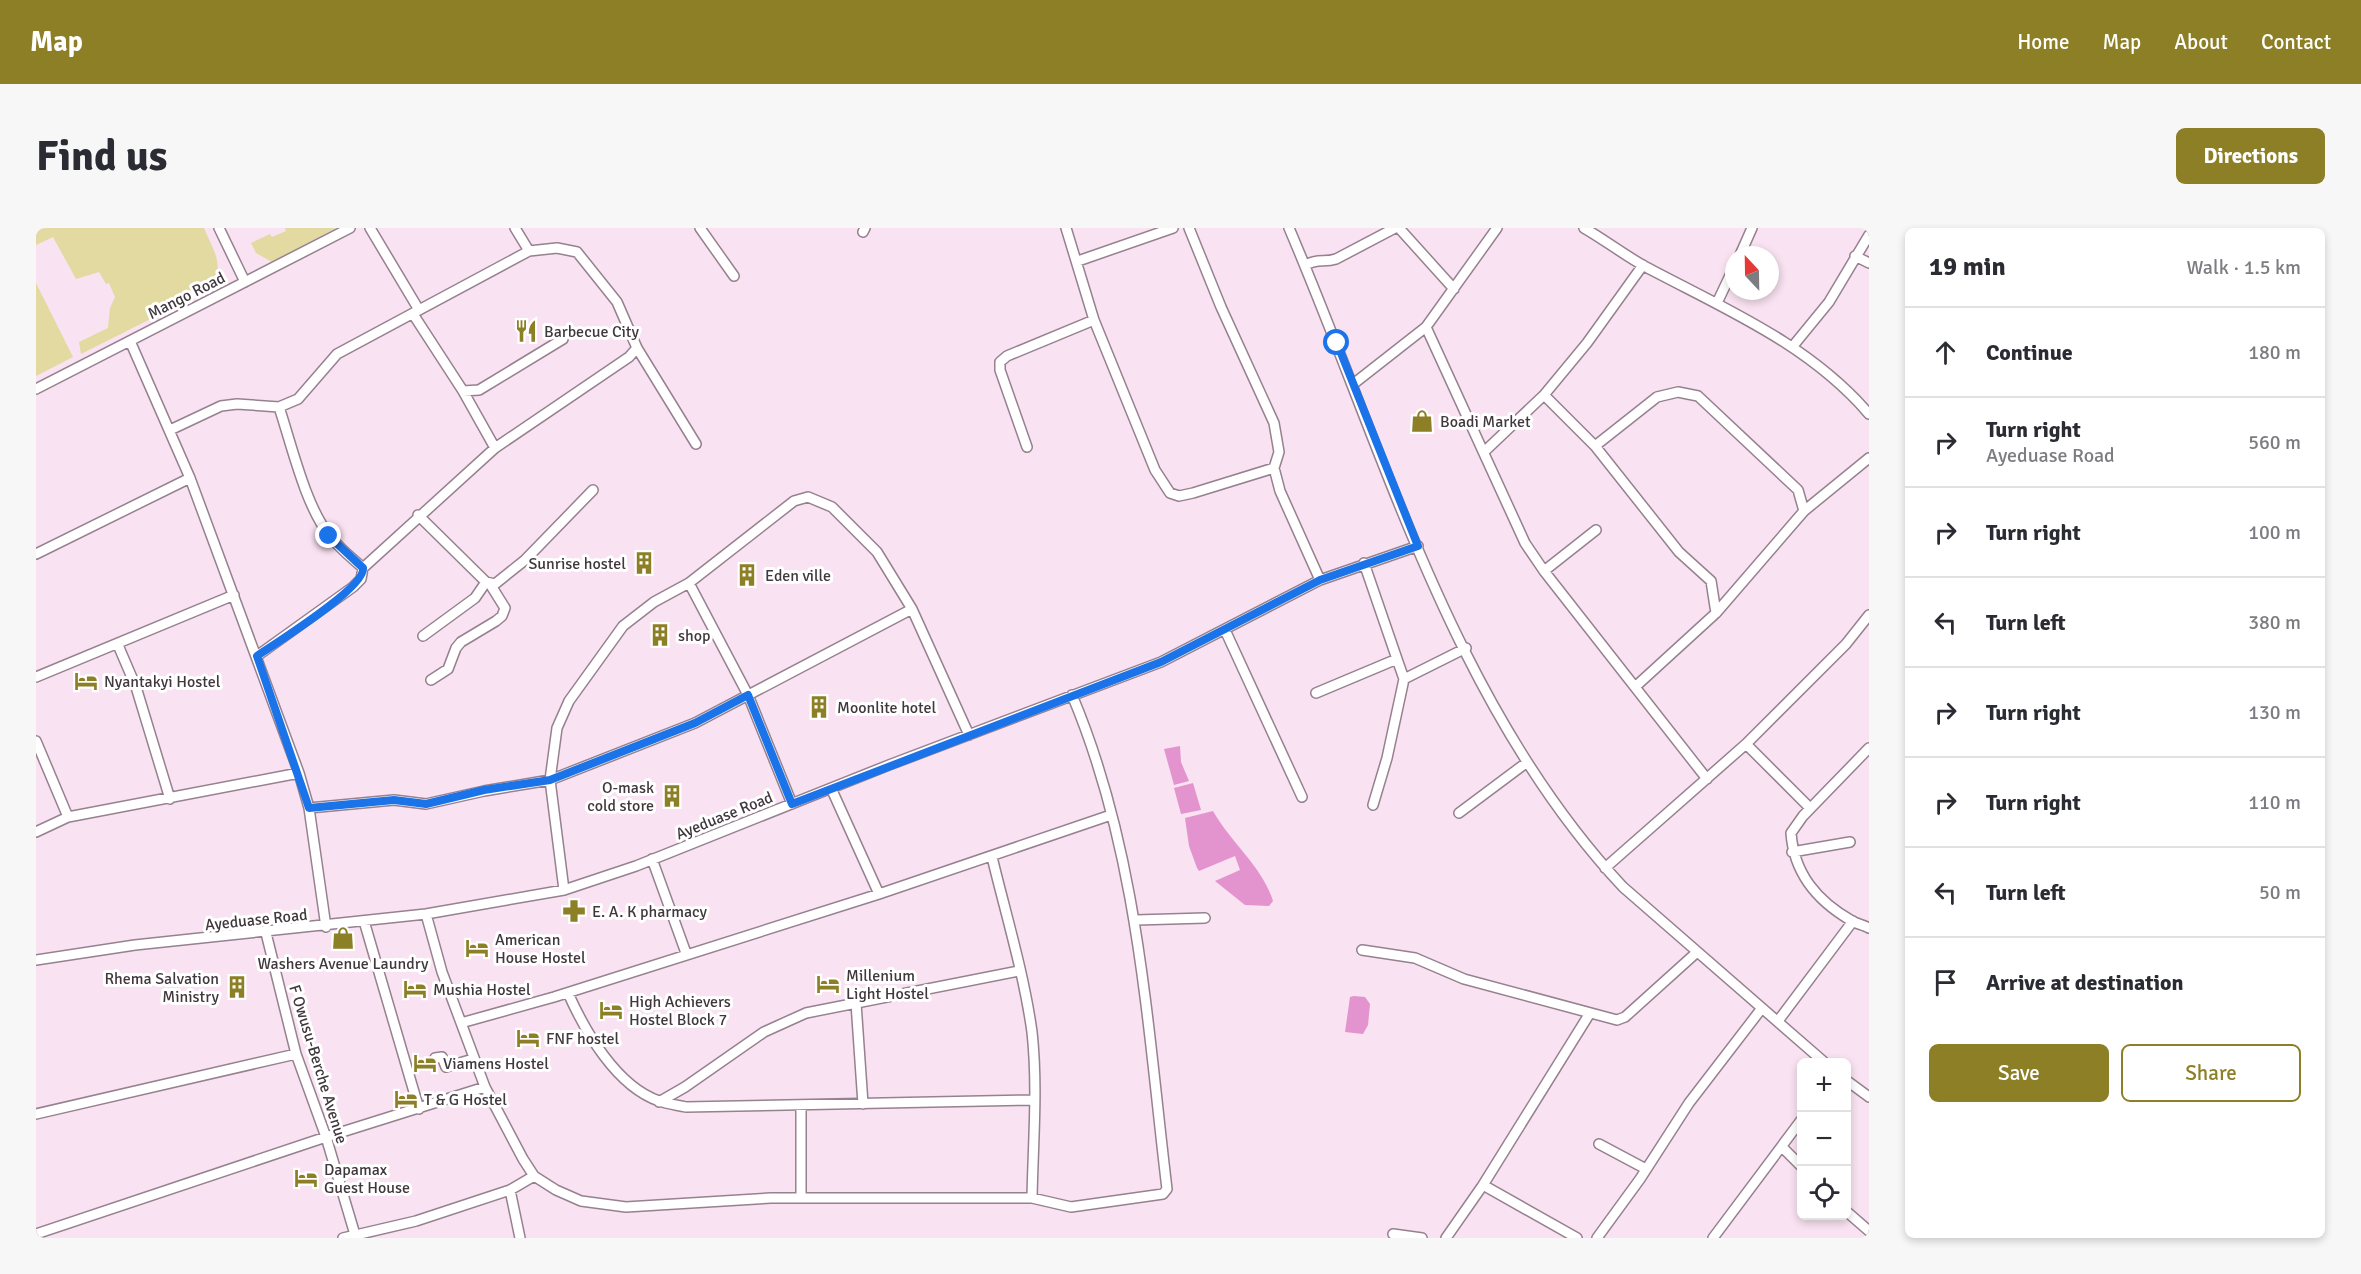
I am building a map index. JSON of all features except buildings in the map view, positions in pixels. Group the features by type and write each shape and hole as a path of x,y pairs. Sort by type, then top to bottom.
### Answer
{"street":[{"path":"219,228 245,282"},
{"name":"Mango Road","path":"36,389 350,228"},
{"path":"370,228 495,448"},
{"path":"516,228 529,251"},
{"path":"700,228 734,276"},
{"path":"1066,228 1078,261 1094,321 1155,470 1170,493 1179,496 1193,493 1274,468"},
{"path":"1078,261 1173,228"},
{"path":"1188,228 1237,344 1274,423 1279,452 1274,468 1290,517 1320,580"},
{"path":"1289,228 1418,546 1466,648 1526,763 1605,868 1696,953 1820,1058"},
{"path":"1305,265 1317,259 1328,261 1336,259 1397,228 1454,289"},
{"path":"1352,385 1426,327 1497,228"},
{"path":"1584,228 1643,265 1793,346 1836,380 1869,414"},
{"path":"1744,246 1752,228"},
{"path":"1793,346 1829,302 1869,235"},
{"path":"170,430 221,406 237,404 279,407 298,399 337,354 529,251 557,248 577,252 617,302 637,348 696,444"},
{"path":"1855,256 1869,263"},
{"path":"1485,451 1544,395 1587,343 1643,265"},
{"path":"1717,303 1725,286"},
{"path":"1027,447 1000,370 1000,362 1006,356 1094,321"},
{"path":"1426,327 1485,451 1510,515 1544,571 1707,779"},
{"path":"463,391 478,390 562,339"},
{"path":"130,341 190,478 299,773 309,808 326,927"},
{"path":"257,656 353,587 361,579 363,568 418,515 495,448 629,357 637,348"},
{"path":"1595,446 1657,397 1678,392 1698,396 1798,490 1804,511"},
{"path":"1544,395 1595,446 1679,552 1711,581 1716,613"},
{"path":"279,407 307,488 323,525 329,536 363,568"},
{"path":"1635,687 1716,613 1804,511 1869,459"},
{"path":"36,554 190,478"},
{"path":"423,636 475,598 488,583 499,583 593,490"},
{"path":"564,890 550,780 557,728 584,678 623,626 654,602 689,583 794,501 808,497 832,507 877,552 912,609 969,735"},
{"path":"418,515 488,583 505,608 502,616 461,642 456,648 448,669 431,680"},
{"path":"1544,571 1596,530"},
{"name":"Ayeduase Road","path":"36,960 135,945 326,927 426,914 564,890 652,859 1161,662 1320,580 1418,546"},
{"path":"1364,563 1404,679 1387,758 1373,805"},
{"path":"689,583 748,695 792,804"},
{"path":"36,677 118,645 234,595"},
{"path":"309,808 394,800 426,804 484,790 550,780 695,723 912,609"},
{"path":"1605,868 1746,744 1868,620"},
{"path":"1225,630 1302,797"},
{"path":"118,645 136,687 170,799"},
{"path":"1404,679 1466,648"},
{"path":"1316,693 1397,659"},
{"path":"426,914 473,1059 512,1140 534,1176 581,1201 602,1206 626,1207 801,1198 1032,1198 1071,1207 1166,1192 1136,920 1112,815 1095,756 1072,695"},
{"path":"36,741 68,817"},
{"path":"1746,744 1810,808"},
{"path":"1869,748 1810,808 1791,833 1792,852 1798,868 1811,887 1853,921 1869,928"},
{"path":"1459,813 1526,763"},
{"path":"36,832 68,817 299,773"},
{"path":"831,788 879,894"},
{"path":"460,1023 568,993 686,953 879,894 1112,815"},
{"path":"1792,852 1850,842"},
{"path":"992,857 1032,1036 1034,1100 1032,1198"},
{"path":"652,859 686,953"},
{"path":"1136,920 1205,918"},
{"path":"364,921 419,1109"},
{"path":"1778,1021 1853,921"},
{"name":"F Owusu-Berche Avenue","path":"266,933 296,1054 326,1137 356,1236"},
{"path":"1362,950 1415,958 1464,979 1590,1013 1623,1019 1696,953"},
{"path":"659,1102 686,1087 772,1028 806,1013 1019,971"},
{"path":"568,993 590,1038 617,1073 659,1102 686,1107 1034,1100"},
{"path":"856,1003 862,1104"},
{"path":"1597,1238 1694,1096 1762,1008"},
{"path":"1446,1238 1483,1185 1590,1013"},
{"path":"36,1114 296,1054"},
{"path":"435,1058 442,1057 446,1067 473,1059"},
{"path":"1851,1084 1869,1097"},
{"path":"36,1234 326,1137 485,1087"},
{"path":"801,1106 801,1198"},
{"path":"1715,1237 1797,1126"},
{"path":"1599,1144 1646,1169"},
{"path":"1782,1147 1801,1166"},
{"path":"343,1238 416,1221 510,1190 534,1176"},
{"path":"1483,1185 1576,1238"},
{"path":"510,1190 520,1238"},
{"path":"1851,1215 1869,1231"},
{"path":"1394,1234 1422,1238"}],"shaded area":[{"path":"36,228 204,228 214,250 218,272 212,288 81,354 79,342 108,328 110,308 115,297 109,283 106,284 99,272 76,279 53,237 36,245"},
{"path":"285,228 336,228 272,262 256,253 251,243 270,234 272,237 286,231"},
{"path":"36,283 73,357 36,376"},
{"path":"1180,746 1181,762 1189,781 1174,785 1164,749"},
{"path":"1193,783 1201,810 1181,814 1174,788"},
{"path":"1213,811 1262,877 1273,901 1269,906 1245,905 1215,881 1240,870 1235,856 1199,871 1197,868 1189,846 1185,818"},
{"path":"1350,997 1365,997 1370,1004 1368,1025 1363,1034 1345,1032"}],"place":[{"name":"Barbecue City","path":"526,331"},
{"name":"Boadi Market","path":"1422,421"},
{"name":"Sunrise hostel","path":"644,563"},
{"name":"Eden ville","path":"747,575"},
{"name":"shop","path":"660,635"},
{"name":"Nyantakyi Hostel","path":"86,681"},
{"name":"Moonlite hotel","path":"819,707"},
{"name":"O-mask cold store","path":"672,796"},
{"name":"E. A. K pharmacy","path":"574,911"},
{"name":"Washers Avenue Laundry","path":"343,938"},
{"name":"American House Hostel","path":"477,948"},
{"name":"Millenium Light Hostel","path":"828,984"},
{"name":"Rhema Salvation Ministry","path":"237,987"},
{"name":"Mushia Hostel","path":"415,989"},
{"name":"High Achievers Hostel Block 7","path":"611,1010"},
{"name":"FNF hostel","path":"528,1038"},
{"name":"Viamens Hostel","path":"425,1063"},
{"name":"T & G Hostel","path":"406,1099"},
{"name":"Dapamax Guest House","path":"306,1178"}],"route":[{"path":"329,536 363,568 361,579 334,602 257,656 299,773 309,808 394,800 426,804 484,790 550,780 695,723 748,695 792,804 1161,662 1320,580 1418,546 1337,343"}]}
